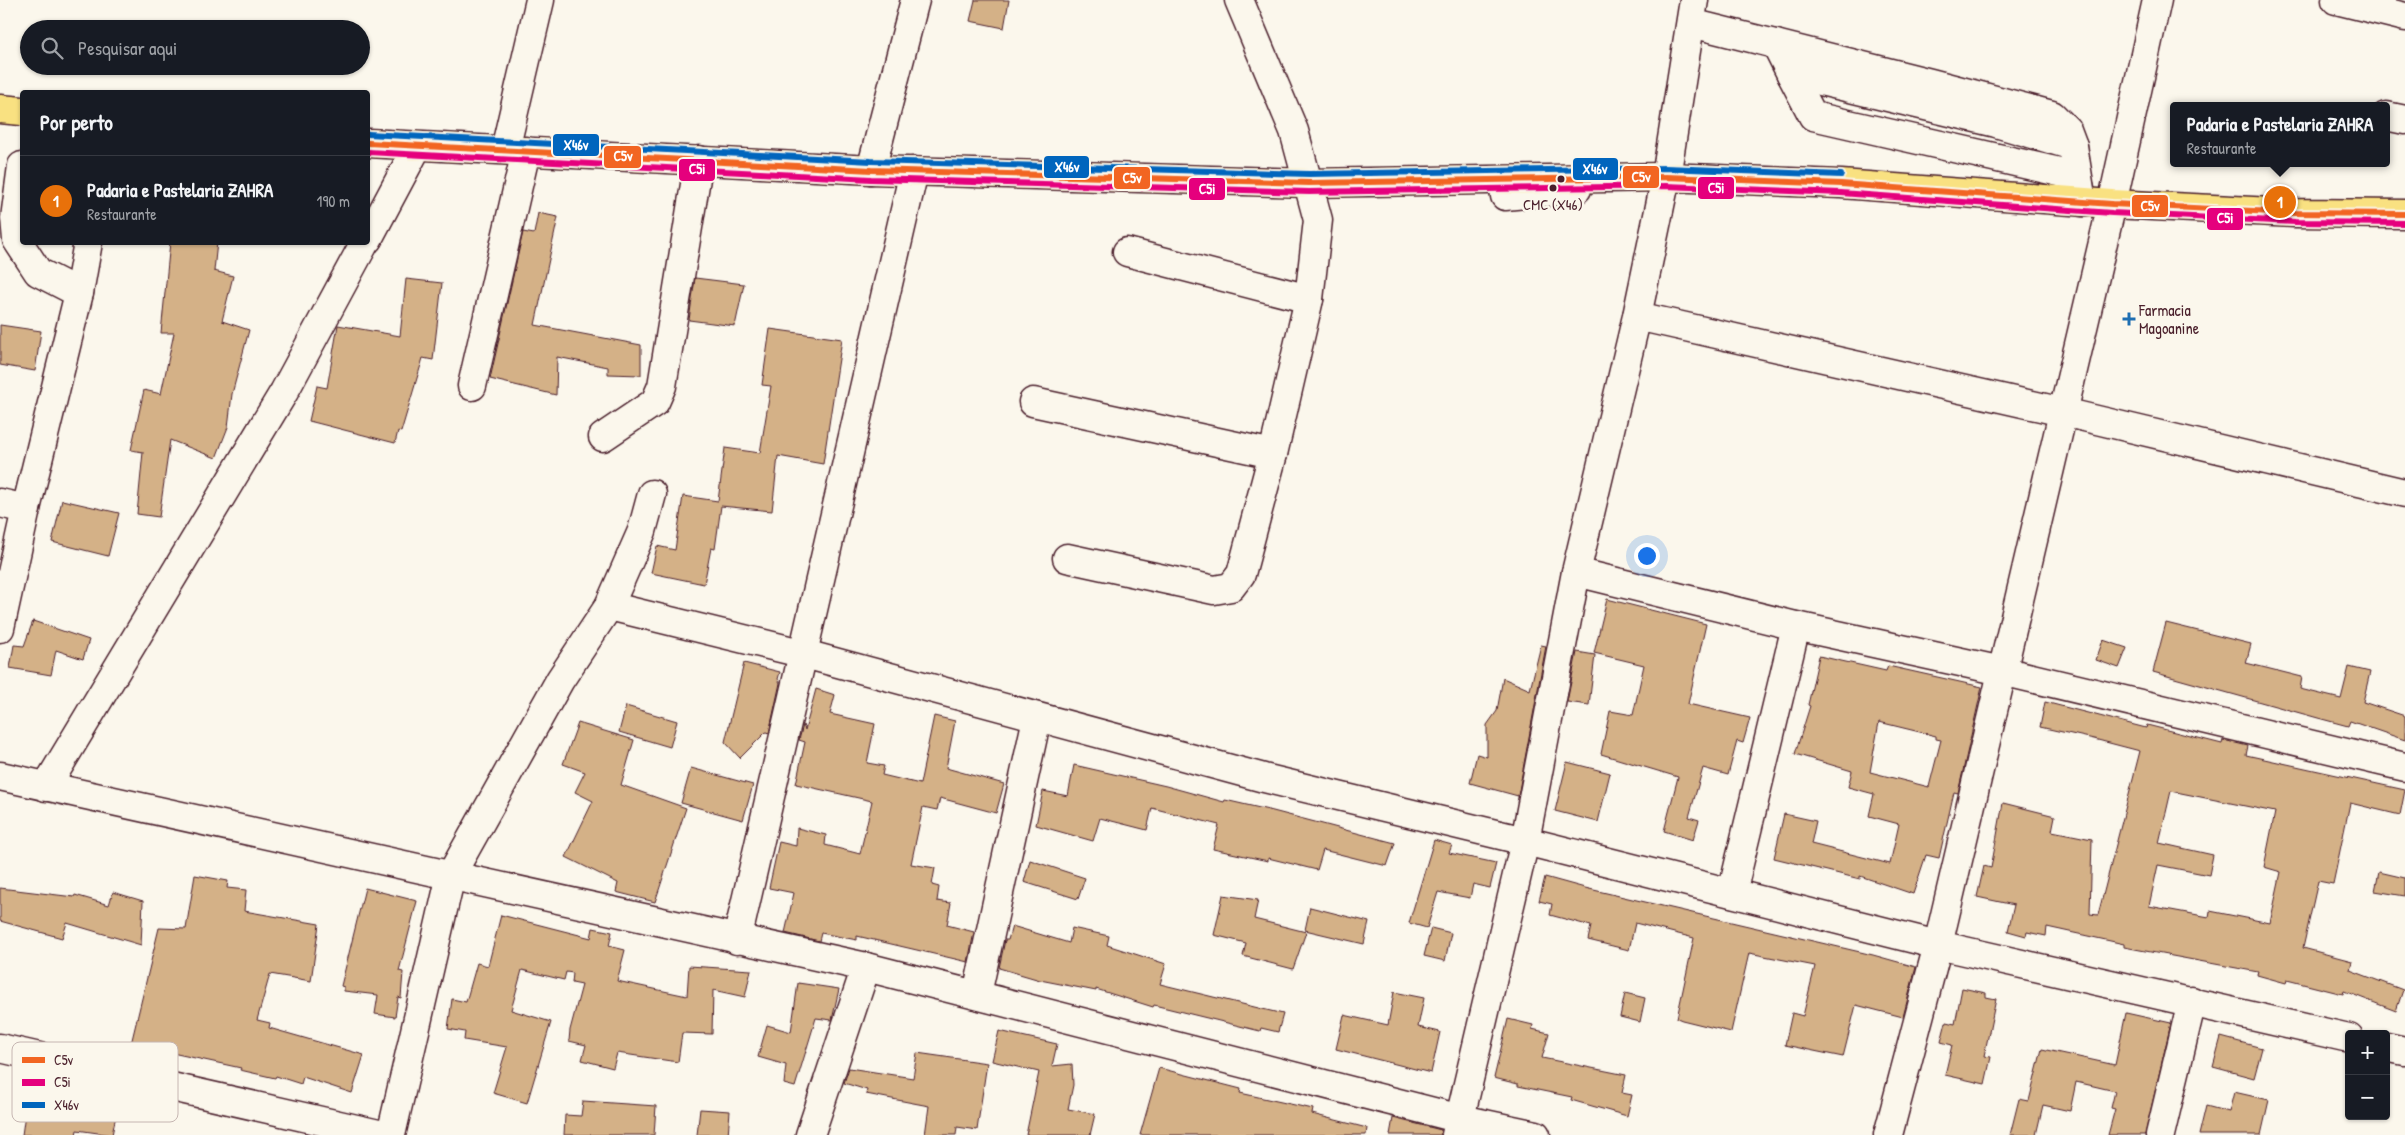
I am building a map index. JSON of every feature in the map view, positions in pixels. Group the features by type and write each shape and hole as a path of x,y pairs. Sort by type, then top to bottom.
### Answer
{"main road":[{"path":"0,109 20,111"},
{"path":"370,142 417,147 515,150 871,170 1309,183 1666,177 1841,184 2080,189 2112,204 2295,212 2405,214"}],"street":[{"path":"472,386 540,0"},
{"path":"871,170 914,0"},
{"path":"1066,558 1214,590 1231,587 1241,574 1310,299 1318,220 1294,131 1239,0"},
{"path":"1888,1135 1938,945 2112,204 2157,0"},
{"path":"2336,0 2405,17"},
{"path":"1458,1127 1525,841 1576,572 1637,316 1666,177 1693,12 1776,44 2052,115 2066,130 2073,146 2080,189 1813,116 1776,44"},
{"path":"1791,74 1996,123 2073,146"},
{"path":"2390,117 2405,120"},
{"path":"370,235 417,147"},
{"path":"603,437 655,402 662,386 699,160"},
{"path":"737,940 801,653 840,496 914,171"},
{"path":"20,181 15,218 17,240 20,245"},
{"path":"20,245 38,272 79,293"},
{"path":"0,628 26,509 79,293 87,245"},
{"path":"46,787 284,392 363,245"},
{"path":"1127,252 1310,299"},
{"path":"1637,316 2063,412 2405,493"},
{"path":"1033,402 1272,454"},
{"path":"391,1135 451,875 560,680 609,606 642,531 652,494"},
{"path":"0,503 26,509"},
{"path":"1576,572 1796,626 2002,671 2405,767"},
{"path":"609,606 801,653 1264,778 1525,841 1938,945 2345,1037"},
{"path":"1732,893 1796,626"},
{"path":"977,994 1037,718"},
{"path":"0,776 866,968 977,994 1458,1127 1536,1135"},
{"path":"810,1135 866,968"},
{"path":"2160,1135 2192,1001"},
{"path":"2390,1048 2405,1051"},
{"path":"178,1088 383,1135"}],"building":[{"path":"975,0 1009,0 1004,28 970,21"},
{"path":"538,213 558,217 535,325 641,345 641,375 608,374 608,367 557,357 556,395 490,379 523,232 534,234"},
{"path":"170,245 217,245 214,271 233,276 222,321 249,330 232,394 228,427 216,458 170,440 159,517 137,514 143,452 131,450 144,390 161,394 174,333 161,333"},
{"path":"695,278 744,284 735,326 689,320"},
{"path":"406,279 442,283 433,360 423,358 401,432 398,431 395,443 309,421 317,386 327,388 338,325 400,336"},
{"path":"0,325 41,331 35,371 0,365"},
{"path":"770,329 842,339 823,464 778,456 772,511 721,506 715,549 711,548 704,584 651,573 657,546 675,550 683,496 718,501 725,448 760,453 771,386 762,385"},
{"path":"62,500 119,513 108,556 52,542"},
{"path":"1607,599 1706,624 1688,704 1750,718 1743,743 1737,741 1728,775 1703,768 1689,817 1699,820 1693,840 1664,831 1678,777 1601,754 1610,711 1633,715 1644,665 1594,653"},
{"path":"33,621 89,640 83,659 56,650 51,675 10,668 14,645 24,646"},
{"path":"2166,623 2251,644 2246,663 2302,677 2300,689 2341,699 2349,667 2370,672 2363,702 2405,716 2405,740 2350,721 2348,726 2153,672"},
{"path":"2103,640 2127,648 2119,668 2096,660"},
{"path":"1541,645 1546,646 1518,796 1470,783 1477,754 1487,757 1487,725 1497,711 1503,678 1530,690"},
{"path":"1577,652 1595,655 1589,705 1567,702"},
{"path":"1819,656 1886,671 1888,666 1982,687 1958,793 1954,792 1939,858 1926,855 1913,894 1860,876 1860,879 1774,858 1784,814 1816,821 1811,844 1890,864 1899,824 1869,816 1874,794 1848,787 1852,771 1795,754 1810,706 1808,705","holes":["1879,722 1936,736 1936,739 1941,740 1929,787 1870,772"]},
{"path":"744,663 780,672 778,679 780,683 769,733 766,732 740,758 725,742"},
{"path":"816,689 835,695 830,714 875,724 867,763 884,766 882,775 920,784 934,716 955,721 946,768 1004,784 996,813 940,798 937,810 923,807 911,864 935,868 932,885 939,887 937,901 951,903 947,925 974,932 968,962 857,936 857,940 821,933 819,941 785,933 794,893 769,888 779,842 796,846 797,828 826,835 825,845 860,854 872,801 796,784 805,742 799,740 803,725 805,730"},
{"path":"2045,702 2146,728 2147,725 2222,744 2223,740 2248,746 2246,755 2405,790 2400,815 2350,803 2333,884 2318,881 2303,948 2352,961 2350,970 2403,990 2396,1011 2344,991 2343,994 2287,980 2286,983 2257,975 2258,972 2124,947 2124,944 2047,927 2046,936 2027,932 2026,936 2008,931 2014,905 1977,897 1984,866 1991,868 2003,803 2055,816 2052,831 2092,839 2090,914 2098,915 2140,751 2040,727","holes":["2171,791 2275,812 2264,867 2281,872 2270,923 2210,911 2209,917 2149,906 2158,865 2209,875 2213,855 2159,843"]},
{"path":"626,706 677,721 670,747 619,732"},
{"path":"578,723 634,740 621,785 686,808 655,902 616,892 618,883 566,857 593,801 575,792 585,772 563,764"},
{"path":"1567,762 1610,773 1598,822 1555,811"},
{"path":"1074,765 1166,786 1224,802 1225,800 1273,811 1395,843 1387,866 1323,850 1317,870 1268,858 1268,861 1213,849 1219,825 1152,808 1147,830 1100,818 1093,841 1036,825 1043,791 1068,796"},
{"path":"691,768 753,785 743,820 681,803"},
{"path":"1434,840 1452,845 1449,853 1496,863 1490,888 1473,884 1470,898 1438,892 1427,928 1409,923"},
{"path":"1030,860 1085,878 1078,899 1024,882"},
{"path":"2379,872 2405,878 2405,896 2375,891"},
{"path":"195,875 228,881 227,888 246,890 244,911 319,924 311,981 270,974 257,1020 270,1023 269,1028 364,1055 352,1093 303,1077 301,1084 276,1076 275,1078 240,1070 241,1068 178,1054 178,1042 131,1042 159,928 186,929"},
{"path":"1545,877 1873,955 1916,967 1903,1017 1856,1005 1843,1057 1785,1045 1792,1013 1803,1016 1815,966 1749,953 1731,1032 1682,1020 1677,1018 1694,938 1635,923 1629,950 1588,940 1591,926 1550,915 1552,904 1539,901"},
{"path":"0,888 74,897 75,895 109,905 113,892 143,901 141,945 67,923 62,938 0,921"},
{"path":"365,888 417,901 399,971 403,972 401,998 398,997 395,1017 375,1014 378,995 344,991 344,987 341,986"},
{"path":"1223,895 1258,900 1254,919 1306,932 1293,969 1243,956 1246,943 1214,935"},
{"path":"1310,907 1369,922 1364,944 1305,930"},
{"path":"501,915 591,938 593,928 612,932 609,946 625,950 617,981 687,996 689,966 751,970 745,997 713,990 712,1034 682,1033 678,1062 617,1053 613,1068 582,1060 586,1045 569,1041 570,1030 582,985 572,983 573,973 566,972 564,980 522,970 511,1010 551,1022 527,1103 493,1093 507,1047 464,1040 465,1032 448,1029 452,999 466,1002 477,963 488,966"},
{"path":"1012,926 1069,943 1072,928 1109,936 1107,945 1166,964 1160,984 1283,1014 1278,1032 1261,1028 1260,1031 1154,1005 1153,1007 1096,989 1096,991 1040,980 999,968 1005,940 1008,940"},
{"path":"1431,928 1451,933 1445,961 1424,956"},
{"path":"798,983 839,989 832,1020 816,1018 795,1087 784,1084 786,1065 758,1057 767,1025 791,1032"},
{"path":"1962,988 1986,993 1986,997 1996,999 1984,1056 1991,1057 1985,1084 1945,1075 1952,1045 1941,1042 1946,1022 1955,1024"},
{"path":"1394,992 1424,998 1418,1027 1440,1032 1431,1073 1336,1049 1344,1015 1388,1025"},
{"path":"1625,993 1645,998 1640,1022 1620,1017"},
{"path":"2126,1013 2171,1023 2145,1135 2108,1135 2115,1109 2111,1108 2115,1091 2076,1082 2070,1111 2043,1105 2036,1135 2010,1135 2019,1099 2029,1101 2042,1049 2115,1065"},
{"path":"1508,1019 1533,1025 1532,1029 1549,1033 1542,1058 1626,1075 1622,1093 1632,1095 1627,1116 1571,1100 1572,1097 1518,1086 1518,1084 1494,1078"},
{"path":"999,1031 1057,1044 1052,1066 1072,1064 1073,1085 1068,1109 1095,1114 1090,1135 1026,1135 1039,1072 992,1061"},
{"path":"2221,1037 2262,1048 2254,1078 2213,1067"},
{"path":"917,1053 987,1063 977,1130 957,1127 956,1135 925,1135 929,1106 866,1094 867,1090 844,1083 849,1068 913,1078"},
{"path":"1159,1068 1241,1089 1240,1093 1313,1109 1312,1114 1367,1128 1366,1135 1140,1135"},
{"path":"2234,1092 2269,1100 2261,1135 2199,1135 2206,1106 2229,1112"},
{"path":"583,1101 656,1106 654,1135 564,1135 565,1115 581,1116"},
{"path":"700,1109 730,1111 728,1135 697,1135"},
{"path":"1393,1118 1441,1130 1441,1135 1390,1135"},
{"path":"24,1122 115,1122 112,1135 77,1130 76,1135 22,1135"}],"transit line":[{"name":"X46v","path":"370,134 871,161 1309,174 1666,168 1841,175"},
{"name":"C5v","path":"370,143 871,170 1309,183 1666,177 1841,184 2112,204 2295,213 2405,214"},
{"name":"C5i","path":"370,152 871,179 1309,192 1666,186 1841,193 2112,213 2295,222 2405,223"}],"place":[{"name":"CMC (X46)","path":"1553,188"},
{"name":"Padaria e Pastelaria ZAHRA","path":"2280,202"},
{"name":"Farmacia Magoanine","path":"2129,319"}]}
